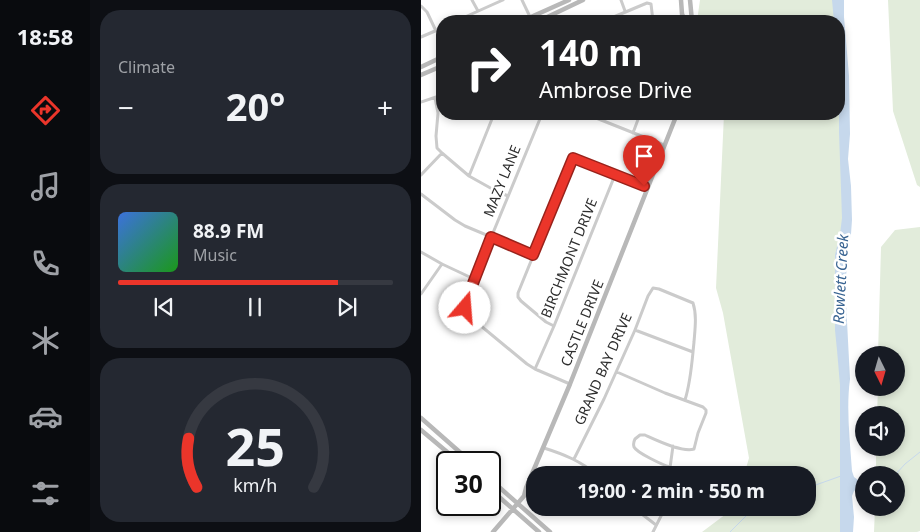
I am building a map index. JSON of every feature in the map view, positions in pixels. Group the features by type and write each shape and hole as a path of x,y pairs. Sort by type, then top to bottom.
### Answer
{"street":[{"path":"472,0 478,12"},
{"path":"471,15 503,0"},
{"path":"521,0 529,15"},
{"path":"539,15 569,0"},
{"path":"552,15 583,0"},
{"path":"621,0 625,11"},
{"path":"681,0 682,15"},
{"path":"690,0 691,15"},
{"path":"617,15 644,3 649,3 651,4 652,15"},
{"path":"421,6 427,12 436,30 421,37"},
{"path":"421,67 436,60"},
{"path":"421,74 436,68"},
{"path":"421,102 435,98 436,103"},
{"path":"438,120 437,148 469,176 509,196"},
{"path":"469,176 492,120"},
{"name":"MAZY LANE","path":"535,369 506,348 466,313 465,304 540,120"},
{"path":"603,120 665,145"},
{"path":"633,132 638,120"},
{"name":"CASTLE DRIVE","path":"493,532 524,496 675,120"},
{"path":"421,174 442,153"},
{"path":"554,326 538,316 521,301 518,293 573,158 648,188"},
{"name":"BIRCHMONT DRIVE","path":"535,369 615,175"},
{"path":"421,194 455,220 533,255"},
{"path":"421,252 474,279"},
{"path":"421,294 442,264"},
{"name":"GRAND BAY DRIVE","path":"574,459 617,372 653,288 693,303 695,321 693,352"},
{"path":"635,330 693,352 689,388 685,400"},
{"path":"535,369 570,384"},
{"path":"617,372 703,407 706,410 694,449 692,450 688,451 645,436 637,436 633,444 637,450 668,466"},
{"path":"421,418 458,451"},
{"path":"421,430 446,451"},
{"path":"670,466 673,446"},
{"path":"544,448 574,459 584,466"},
{"path":"501,489 550,532"},
{"path":"501,499 539,532"},
{"path":"644,516 656,525"},
{"path":"653,532 661,516"}],"green space":[{"path":"700,0 834,0 836,15 698,15"},
{"path":"888,0 920,0 920,187 917,185 893,111"},
{"path":"845,102 848,134 841,261 848,532 702,532 723,516 816,516 816,466 747,466 749,458 723,313 716,288 724,120 845,120"},
{"path":"920,227 920,531 917,532 874,532 875,516 905,516 905,466 876,466 876,456 905,456 905,406 877,406 878,396 905,396 905,346 878,346 881,247 895,230"}],"water":[{"path":"832,0 844,0 844,15 833,15"},
{"name":"Rowlett Creek","path":"845,29 849,76 850,134 848,159 852,220 846,254 845,283 850,379 849,437 852,471 855,478 855,490 852,496 853,532 840,532 840,385 835,330 835,255 842,218 839,120 845,120"}],"waterway":[{"path":"903,466 920,452"},
{"path":"816,485 841,476"},
{"path":"730,532 746,516"}],"route":[{"path":"465,308 474,279 491,237 533,255 573,158 644,186"}]}
